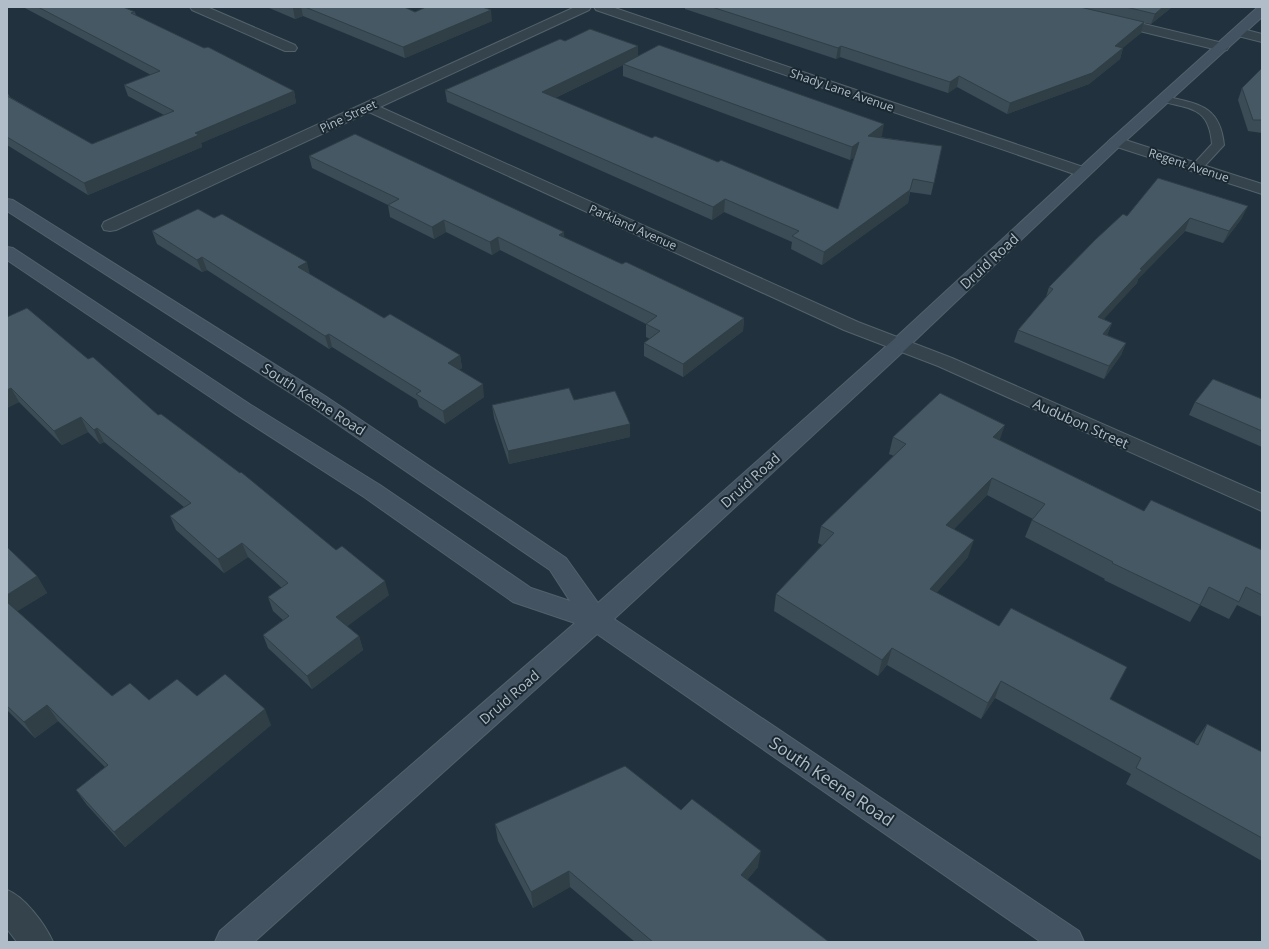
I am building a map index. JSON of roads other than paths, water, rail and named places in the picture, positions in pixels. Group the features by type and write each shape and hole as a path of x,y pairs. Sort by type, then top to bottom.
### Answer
{"main road":[{"name":"Druid Road","path":"231,942 596,620 899,345 1083,172 1262,10"},
{"name":"South Keene Road","path":"7,204 318,401 558,564 596,620"},
{"name":"South Keene Road","path":"7,252 244,410 372,490 522,595 596,620 1068,942"}],"street":[{"path":"196,7 290,48"},
{"name":"Pine Street","path":"110,226 585,7"},
{"name":"Shady Lane Avenue","path":"600,7 1083,172"},
{"path":"1056,7 1222,47"},
{"path":"1239,32 1262,38"},
{"name":"Parkland Avenue","path":"369,106 851,326 899,345"},
{"name":"Regent Avenue","path":"1116,142 1262,189"},
{"name":"Audubon Street","path":"899,345 945,362 1262,503"},
{"path":"7,905 37,942"}],"lane":[{"path":"1164,99 1207,113 1216,122 1218,145 1196,168"}]}
